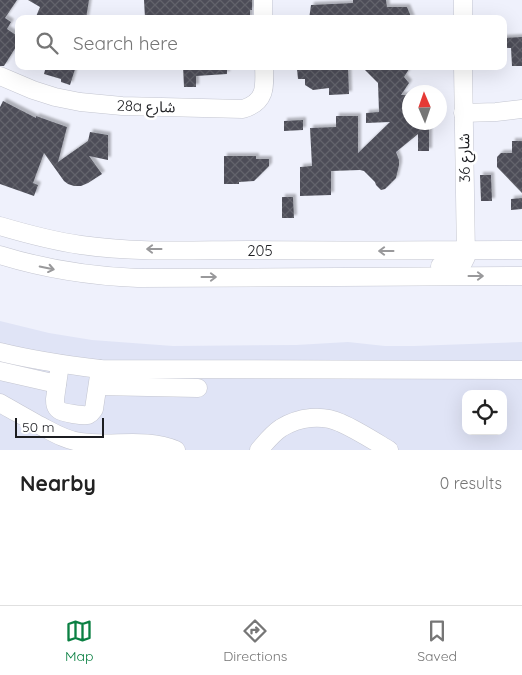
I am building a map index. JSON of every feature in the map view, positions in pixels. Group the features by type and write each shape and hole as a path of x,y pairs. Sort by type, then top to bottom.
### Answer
{"street":[{"path":"263,0 263,15"},
{"path":"463,0 463,15"},
{"name":"28a شارع","path":"0,76 33,90 80,102 122,106 243,109 256,103 261,97 264,90 264,70"},
{"name":"شارع 36","path":"463,70 466,251"},
{"path":"463,109 496,112 518,110"},
{"path":"435,251 460,228 465,218 477,236 493,250"},
{"name":"205","path":"0,226 52,240 110,248 522,250"},
{"path":"342,277 378,267 460,265 465,260 466,251"},
{"name":"205","path":"0,255 54,270 112,277 522,276"},
{"path":"0,352 60,364 99,377 198,388"},
{"path":"60,364 55,404 56,408 63,412 85,415 92,412 99,377"},
{"path":"99,377 522,370"},
{"path":"0,371 57,384"},
{"path":"0,403 68,440 90,443 155,444 176,450"},
{"path":"259,450 270,437 291,422 316,418 329,419 341,423 389,450"}],"shaded area":[{"path":"0,321 49,333 92,340 173,346 296,345 348,342 385,346 414,346 522,342 522,450 0,450"}],"building":[{"path":"0,0 17,0 5,18 11,22 7,29 15,34 15,48 4,66 0,66"},
{"path":"28,0 89,0 87,15 37,15 40,7"},
{"path":"144,0 252,0 250,15 145,15"},
{"path":"353,0 386,0 387,7 407,7 410,15 310,15 311,5 353,3"},
{"path":"522,37 522,66 512,66 511,48 507,48 507,38"},
{"path":"45,70 75,70 70,85 61,82 61,79 44,74"},
{"path":"183,70 227,70 227,74 196,76 196,87 184,87"},
{"path":"297,70 348,70 349,94 329,95 329,88 313,90 305,85 305,79 298,79"},
{"path":"365,70 408,70 404,77 409,83 408,85 402,85 402,130 429,130 429,151 418,151 418,134 396,152 399,165 396,178 385,189 381,190 364,171 331,171 331,195 300,196 300,167 312,166 310,128 336,127 336,116 358,116 358,153 390,122 366,123 366,113 379,112 378,83"},
{"path":"3,101 36,118 36,116 67,127 58,162 88,141 90,132 108,135 108,160 89,156 102,174 81,186 68,184 44,153 33,183 38,185 34,196 0,184 0,107"},
{"path":"303,120 303,130 284,131 284,121"},
{"path":"512,141 522,141 522,193 497,167 497,157 501,153 512,153"},
{"path":"224,156 256,156 256,159 269,159 269,166 254,181 224,184"},
{"path":"480,175 491,175 492,201 481,201"},
{"path":"282,197 293,197 294,218 282,218"},
{"path":"522,198 522,209 511,210 511,199"}]}
